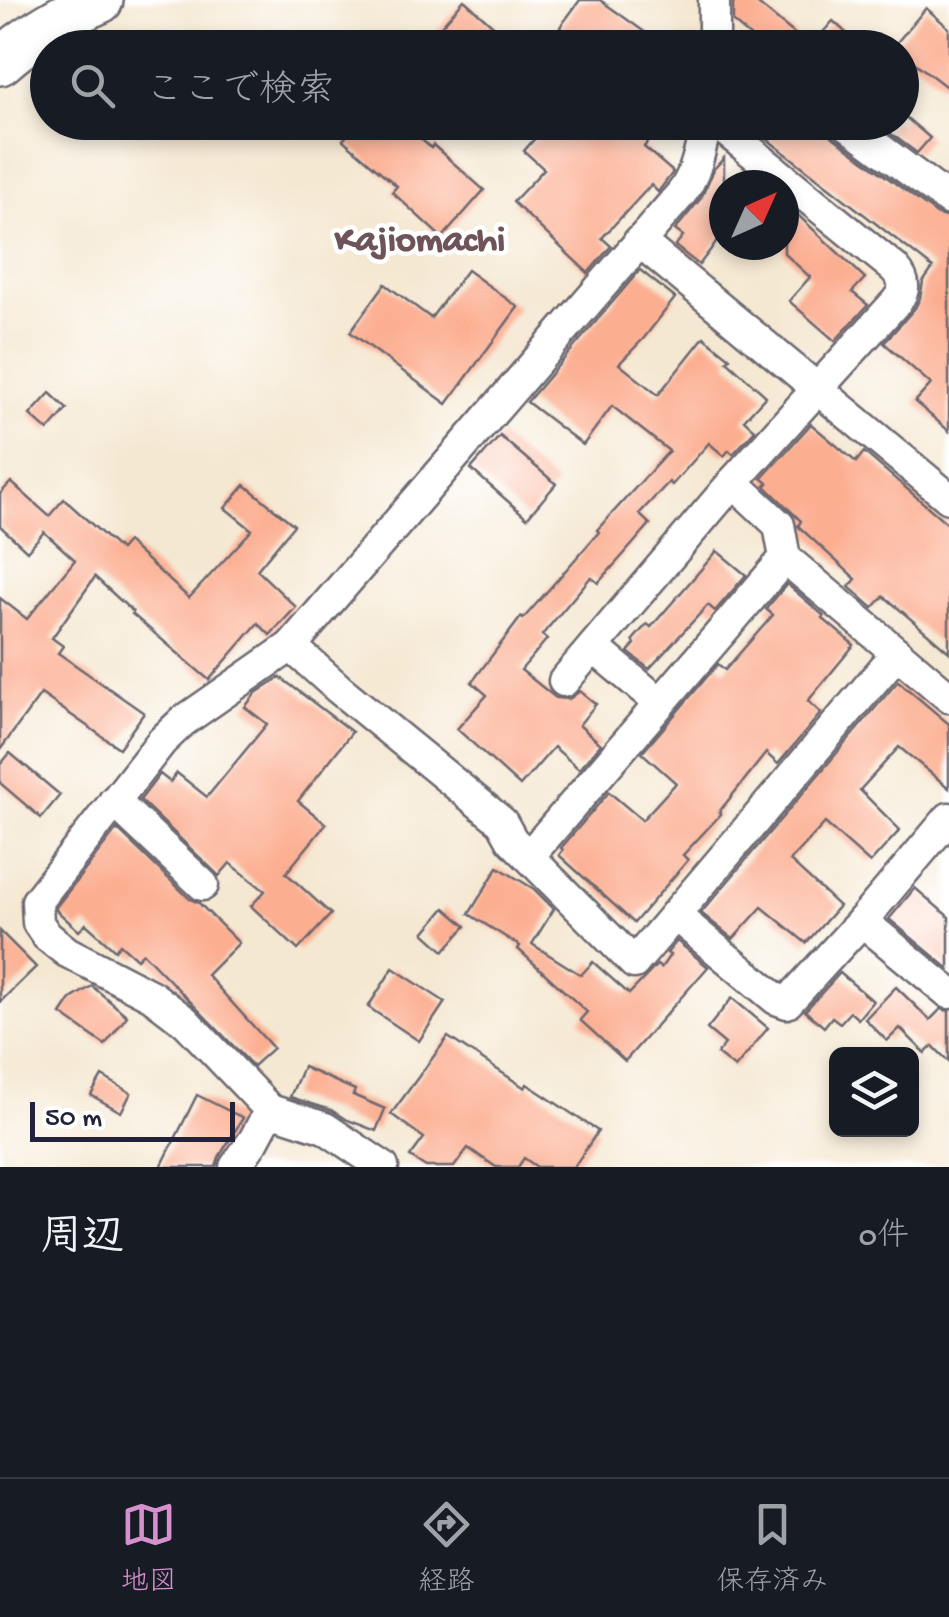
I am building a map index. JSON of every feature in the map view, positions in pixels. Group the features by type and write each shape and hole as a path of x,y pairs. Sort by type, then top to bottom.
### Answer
{"street":[{"path":"42,30 100,0"},
{"path":"714,0 717,30"},
{"path":"0,62 30,37"},
{"path":"382,1167 325,1128 270,1110 186,1022 152,996 68,952 47,936 38,924 38,901 162,741 182,722 290,646 689,184 705,140"},
{"path":"564,681 733,482 901,296 903,280 894,268 734,140"},
{"path":"868,140 949,200"},
{"path":"640,240 949,498"},
{"path":"733,482 779,525 785,558 949,696"},
{"path":"529,856 785,558"},
{"path":"290,646 502,822 512,840 634,963 897,652"},
{"path":"593,648 660,703"},
{"path":"114,802 203,885"},
{"path":"675,915 784,1004 862,921 949,818"},
{"path":"862,921 949,993"},
{"path":"235,1167 270,1110"}],"building":[{"path":"464,0 498,30 438,30"},
{"path":"580,0 600,0 642,30 564,30 560,27"},
{"path":"736,0 753,0 790,30 743,30 733,22"},
{"path":"926,8 949,28 949,89 919,66 919,30 907,30"},
{"path":"833,21 843,30 825,30"},
{"path":"919,129 930,138 917,153 899,140 919,140"},
{"path":"343,140 422,140 484,190 442,238 392,192 397,186"},
{"path":"533,140 649,140 644,147 673,172 658,192 651,185 602,238 611,246 588,273 513,202 544,169 524,151"},
{"path":"768,140 837,140 938,215 949,218 949,431 915,402 931,384 884,343 915,308 923,282 933,268"},
{"path":"724,158 724,170 714,169"},
{"path":"709,180 709,252 699,265 675,246 683,236 675,230 701,198"},
{"path":"799,216 865,278 852,292 868,305 835,341 789,301 810,277 792,260 799,260"},
{"path":"467,270 518,307 447,404 350,332 385,284 431,318"},
{"path":"640,270 675,298 619,364 658,395 704,337 766,396 744,420 755,430 733,454 729,450 724,456 709,443 672,485 669,482 639,514 650,524 624,554 598,583 591,577 542,635 547,639 521,670 556,698 569,699 580,691 596,704 579,725 601,744 579,769 554,747 520,786 457,729 487,695 472,682 521,617 669,451 612,406 583,445 527,402"},
{"path":"50,393 67,409 48,431 30,415"},
{"path":"811,424 856,462 864,452 949,525 949,652 884,596 873,608 849,587 856,579 798,526 801,521 765,486 768,483 762,478"},
{"path":"500,436 556,484 527,518 471,469"},
{"path":"11,482 49,516 64,499 120,550 127,542 189,598 252,530 225,508 245,485 294,525 257,570 296,607 270,635 258,623 209,680 95,577 52,638 63,646 58,653 144,713 119,748 41,694 0,750 0,598 27,619 75,560 44,532 27,551 0,526 0,494"},
{"path":"717,551 746,575 715,611 708,605 649,669 628,652 635,644 633,640 647,624 651,627"},
{"path":"787,584 854,645 808,701 821,713 778,764 766,753 721,814 683,855 688,860 634,923 559,855 561,848 609,792 642,820 676,783 642,753 718,664 725,670 773,615 766,609"},
{"path":"280,677 352,732 298,801 326,824 286,873 331,914 298,950 251,906 265,891 230,863 219,876 140,800 160,774 170,782 177,773 207,797 267,724 245,707 256,693"},
{"path":"898,681 949,724 949,788 899,747 860,790 900,830 870,863 825,823 790,861 839,906 806,943 762,907 733,939 701,913"},
{"path":"10,753 60,795 41,818 0,783 0,765"},
{"path":"117,829 239,943 207,975 273,1048 253,1066 143,953 137,959 120,944 115,950 86,924 79,931 56,910"},
{"path":"498,867 534,889 554,909 532,944 581,975 593,962 629,994 657,965 661,968 677,941 708,967 625,1061 580,1020 587,1012 518,949 520,946 469,914"},
{"path":"915,888 949,917 949,969 889,919"},
{"path":"445,908 466,926 444,951 424,933"},
{"path":"0,931 36,967 0,1002"},
{"path":"393,968 445,1002 419,1041 368,1007"},
{"path":"840,973 873,1001 858,1019 850,1012 840,1023 832,1017 824,1027 805,1011"},
{"path":"92,986 127,1016 105,1045 61,1014 71,999"},
{"path":"896,987 930,1020 941,1009 949,1011 949,1062 933,1046 925,1053 900,1028 887,1041 865,1019"},
{"path":"732,998 768,1028 735,1068 717,1054 725,1044 707,1029"},
{"path":"448,1037 598,1131 574,1167 537,1167 524,1158 518,1167 496,1167 468,1148 454,1167 426,1167 410,1157 424,1138 391,1114"},
{"path":"303,1067 355,1090 353,1095 385,1109 376,1131 290,1097"},
{"path":"102,1076 131,1093 121,1112 91,1095"},
{"path":"197,1095 243,1118 216,1167 161,1167"}],"district":[{"name":"Kajiomachi","path":"420,242"}]}
